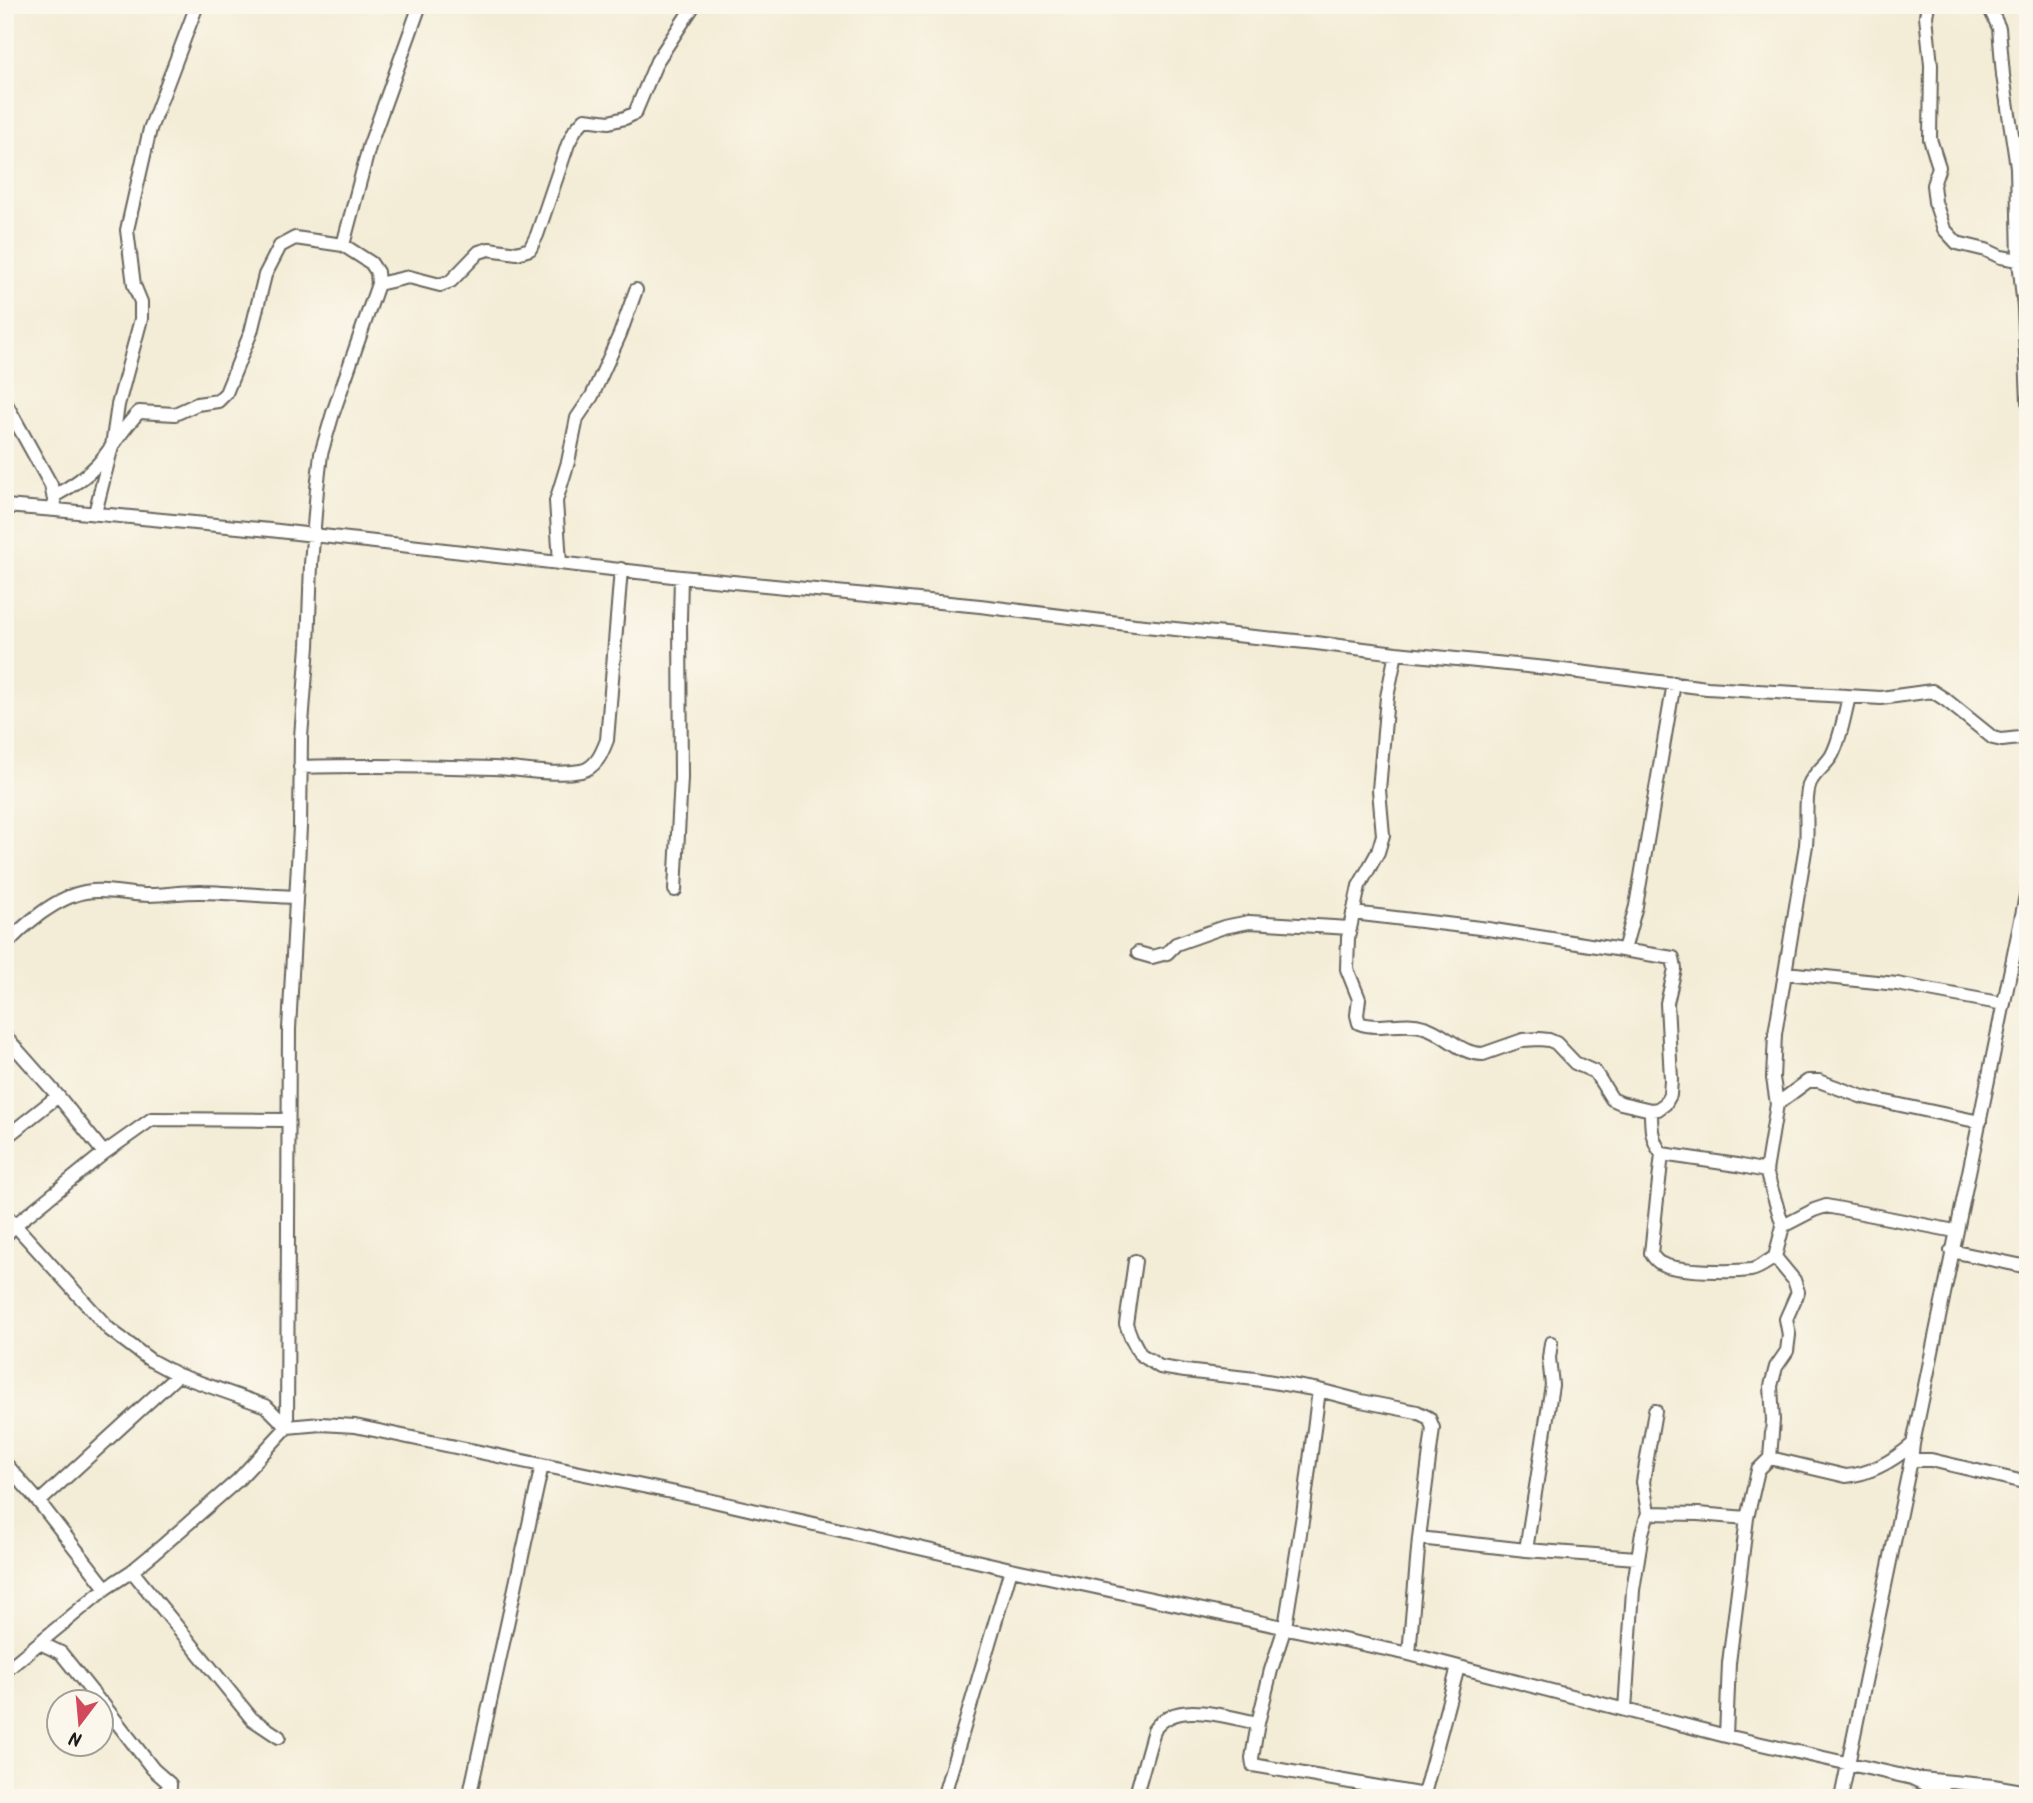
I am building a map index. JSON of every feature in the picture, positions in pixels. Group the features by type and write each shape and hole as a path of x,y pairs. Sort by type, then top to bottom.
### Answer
{"street":[{"path":"95,513 112,446 117,405 141,319 141,302 134,285 127,230 150,129 197,5"},
{"path":"343,244 369,147 420,5"},
{"path":"378,284 409,277 440,285 451,281 479,252 489,249 517,253 530,249 575,130 585,119 609,122 635,113 657,61 694,5"},
{"path":"1928,5 1926,16 1931,65 1930,139 1939,167 1933,186 1944,229 1957,243 1986,250 2000,257 2019,260"},
{"path":"1983,5 1990,9 2000,28 2003,75 2017,166 2019,260 2028,402"},
{"path":"54,496 91,470 139,412 174,414 197,404 218,401 226,393 251,332 265,275 280,246 295,238 343,244 371,263 377,272 378,284 321,454 311,564 308,646 300,737 300,827 289,1018 287,1427"},
{"path":"560,563 556,501 577,418 592,396 620,334 636,289"},
{"path":"5,402 51,485 56,510"},
{"path":"5,506 95,513 681,577 980,606 1707,688 1881,698 1932,691 1947,699 1993,738 2002,740 2028,737"},
{"path":"300,767 408,765 557,772 590,768 601,757 607,740 621,569"},
{"path":"675,890 681,778 681,577"},
{"path":"1353,913 1488,929 1673,958 1675,969 1667,1003 1671,1080 1670,1095 1665,1104 1651,1110 1612,1099 1595,1072 1575,1063 1556,1042 1549,1040 1523,1040 1476,1054 1424,1027 1412,1024 1375,1026 1359,1023 1359,999 1346,961 1350,928 1353,913 1359,886 1378,852 1383,835 1379,790 1387,697 1396,653"},
{"path":"1624,950 1636,906 1674,683"},
{"path":"1662,1154 1652,1236 1651,1253 1654,1259 1663,1265 1683,1268 1728,1270 1752,1269 1762,1266 1774,1257 1783,1226 1766,1171 1777,1104 1773,1078 1775,1034 1806,845 1808,828 1805,805 1810,782 1836,748 1849,697"},
{"path":"1841,1798 1955,1231 2028,886"},
{"path":"5,946 25,926 61,900 83,892 104,890 150,895 202,892 295,897"},
{"path":"1138,953 1152,957 1167,953 1176,944 1224,927 1249,922 1350,928"},
{"path":"1785,973 1897,984 2004,1003"},
{"path":"5,1036 104,1153"},
{"path":"1777,1104 1808,1081 1819,1081 1863,1097 1980,1122"},
{"path":"5,1138 58,1096"},
{"path":"1651,1110 1654,1144 1662,1154 1766,1171"},
{"path":"5,1237 104,1153 152,1119 288,1120"},
{"path":"1783,1226 1826,1206 1955,1231"},
{"path":"5,1214 109,1329 150,1360 178,1375 266,1406 287,1427"},
{"path":"1951,1251 2028,1267"},
{"path":"1726,1736 1729,1663 1747,1518 1758,1470 1770,1458 1773,1420 1771,1386 1776,1367 1787,1351 1789,1335 1786,1319 1798,1292 1794,1280 1774,1257"},
{"path":"1135,1261 1126,1324 1140,1354 1160,1367 1319,1390 1418,1412 1429,1418 1433,1428 1419,1538 1409,1654"},
{"path":"1525,1550 1552,1385 1549,1357 1551,1343"},
{"path":"39,1503 178,1375"},
{"path":"1319,1390 1285,1628 1258,1723 1253,1765 1423,1796 1458,1667"},
{"path":"1625,1710 1633,1590 1637,1558 1648,1513 1643,1482 1655,1411"},
{"path":"5,1671 106,1588 132,1571 238,1480 287,1427 321,1424 355,1426 713,1501 1011,1569 1409,1654 1726,1736 1912,1778 1993,1786 2028,1793"},
{"path":"1770,1458 1846,1476 1857,1475 1894,1459 1913,1444"},
{"path":"1911,1460 1931,1460 2028,1483"},
{"path":"5,1463 106,1588"},
{"path":"469,1798 542,1465"},
{"path":"1648,1513 1747,1518"},
{"path":"1419,1538 1525,1550 1637,1558"},
{"path":"943,1798 1011,1569"},
{"path":"132,1571 252,1719 279,1737"},
{"path":"40,1643 61,1653 90,1688"},
{"path":"1135,1798 1154,1730 1172,1714 1188,1710 1258,1723"},
{"path":"116,1721 153,1769 170,1784 158,1798"},
{"path":"1912,1778 1954,1798"}]}
